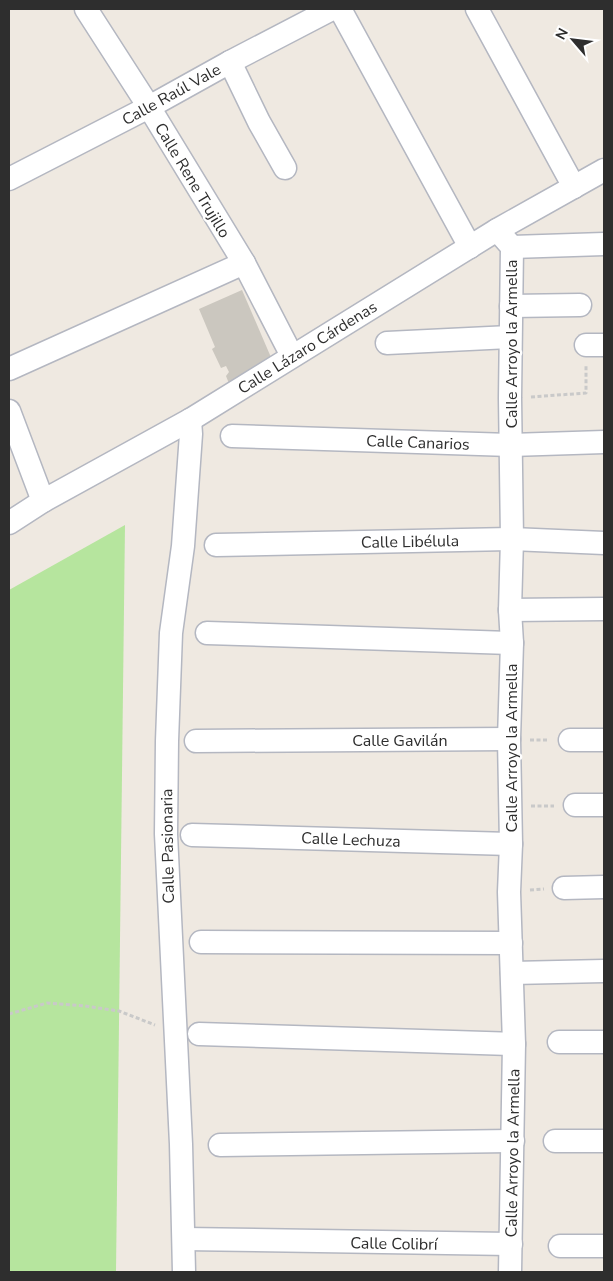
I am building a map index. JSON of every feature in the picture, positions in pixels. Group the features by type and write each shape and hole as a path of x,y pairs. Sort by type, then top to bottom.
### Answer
{"street":[{"name":"Calle Rene Trujillo","path":"86,9 149,107 244,263 292,356"},
{"name":"Calle Raúl Vale","path":"9,178 149,107 332,9"},
{"path":"340,9 470,248"},
{"path":"477,9 574,187"},
{"path":"230,62 259,122 285,168"},
{"name":"Calle Lázaro Cárdenas","path":"9,523 43,501 190,420 497,230 604,170"},
{"name":"Calle Arroyo la Armella","path":"497,230 512,247 510,337 512,539 510,610 512,643 509,739 510,892 514,1044 510,1272"},
{"path":"512,247 604,244"},
{"path":"9,368 244,263"},
{"path":"511,306 580,305"},
{"path":"387,343 510,337"},
{"path":"9,411 43,501"},
{"name":"Calle Pasionaria","path":"184,1272 188,1034 170,938 166,834 171,633 183,546 191,434 190,420"},
{"name":"Calle Canarios","path":"232,436 511,444 604,442"},
{"name":"Calle Libélula","path":"216,545 512,539 604,542"},
{"path":"510,610 604,609"},
{"path":"207,633 512,643"},
{"name":"Calle Gavilán","path":"196,741 509,739"},
{"path":"570,740 604,740"},
{"path":"575,805 604,805"},
{"name":"Calle Lechuza","path":"192,835 511,844"},
{"path":"564,888 604,887"},
{"path":"201,942 511,943"},
{"path":"512,973 604,971"},
{"path":"188,1034 514,1044"},
{"path":"559,1042 604,1042"},
{"path":"220,1145 513,1141"},
{"path":"555,1141 604,1141"},
{"name":"Calle Colibrí","path":"184,1240 511,1244"},
{"path":"560,1246 604,1246"}],"path":[{"path":"510,398 586,394"},
{"path":"509,739 570,740"},
{"path":"510,806 575,805"},
{"path":"510,892 564,888"},
{"path":"9,1014 47,1004 85,1006 119,1011 188,1034"}],"green space":[{"path":"125,525 116,1272 9,1272 9,590"}],"building":[{"path":"242,290 273,362 230,386 226,376 229,372 226,366 221,368 212,349 215,347 199,309"}]}
